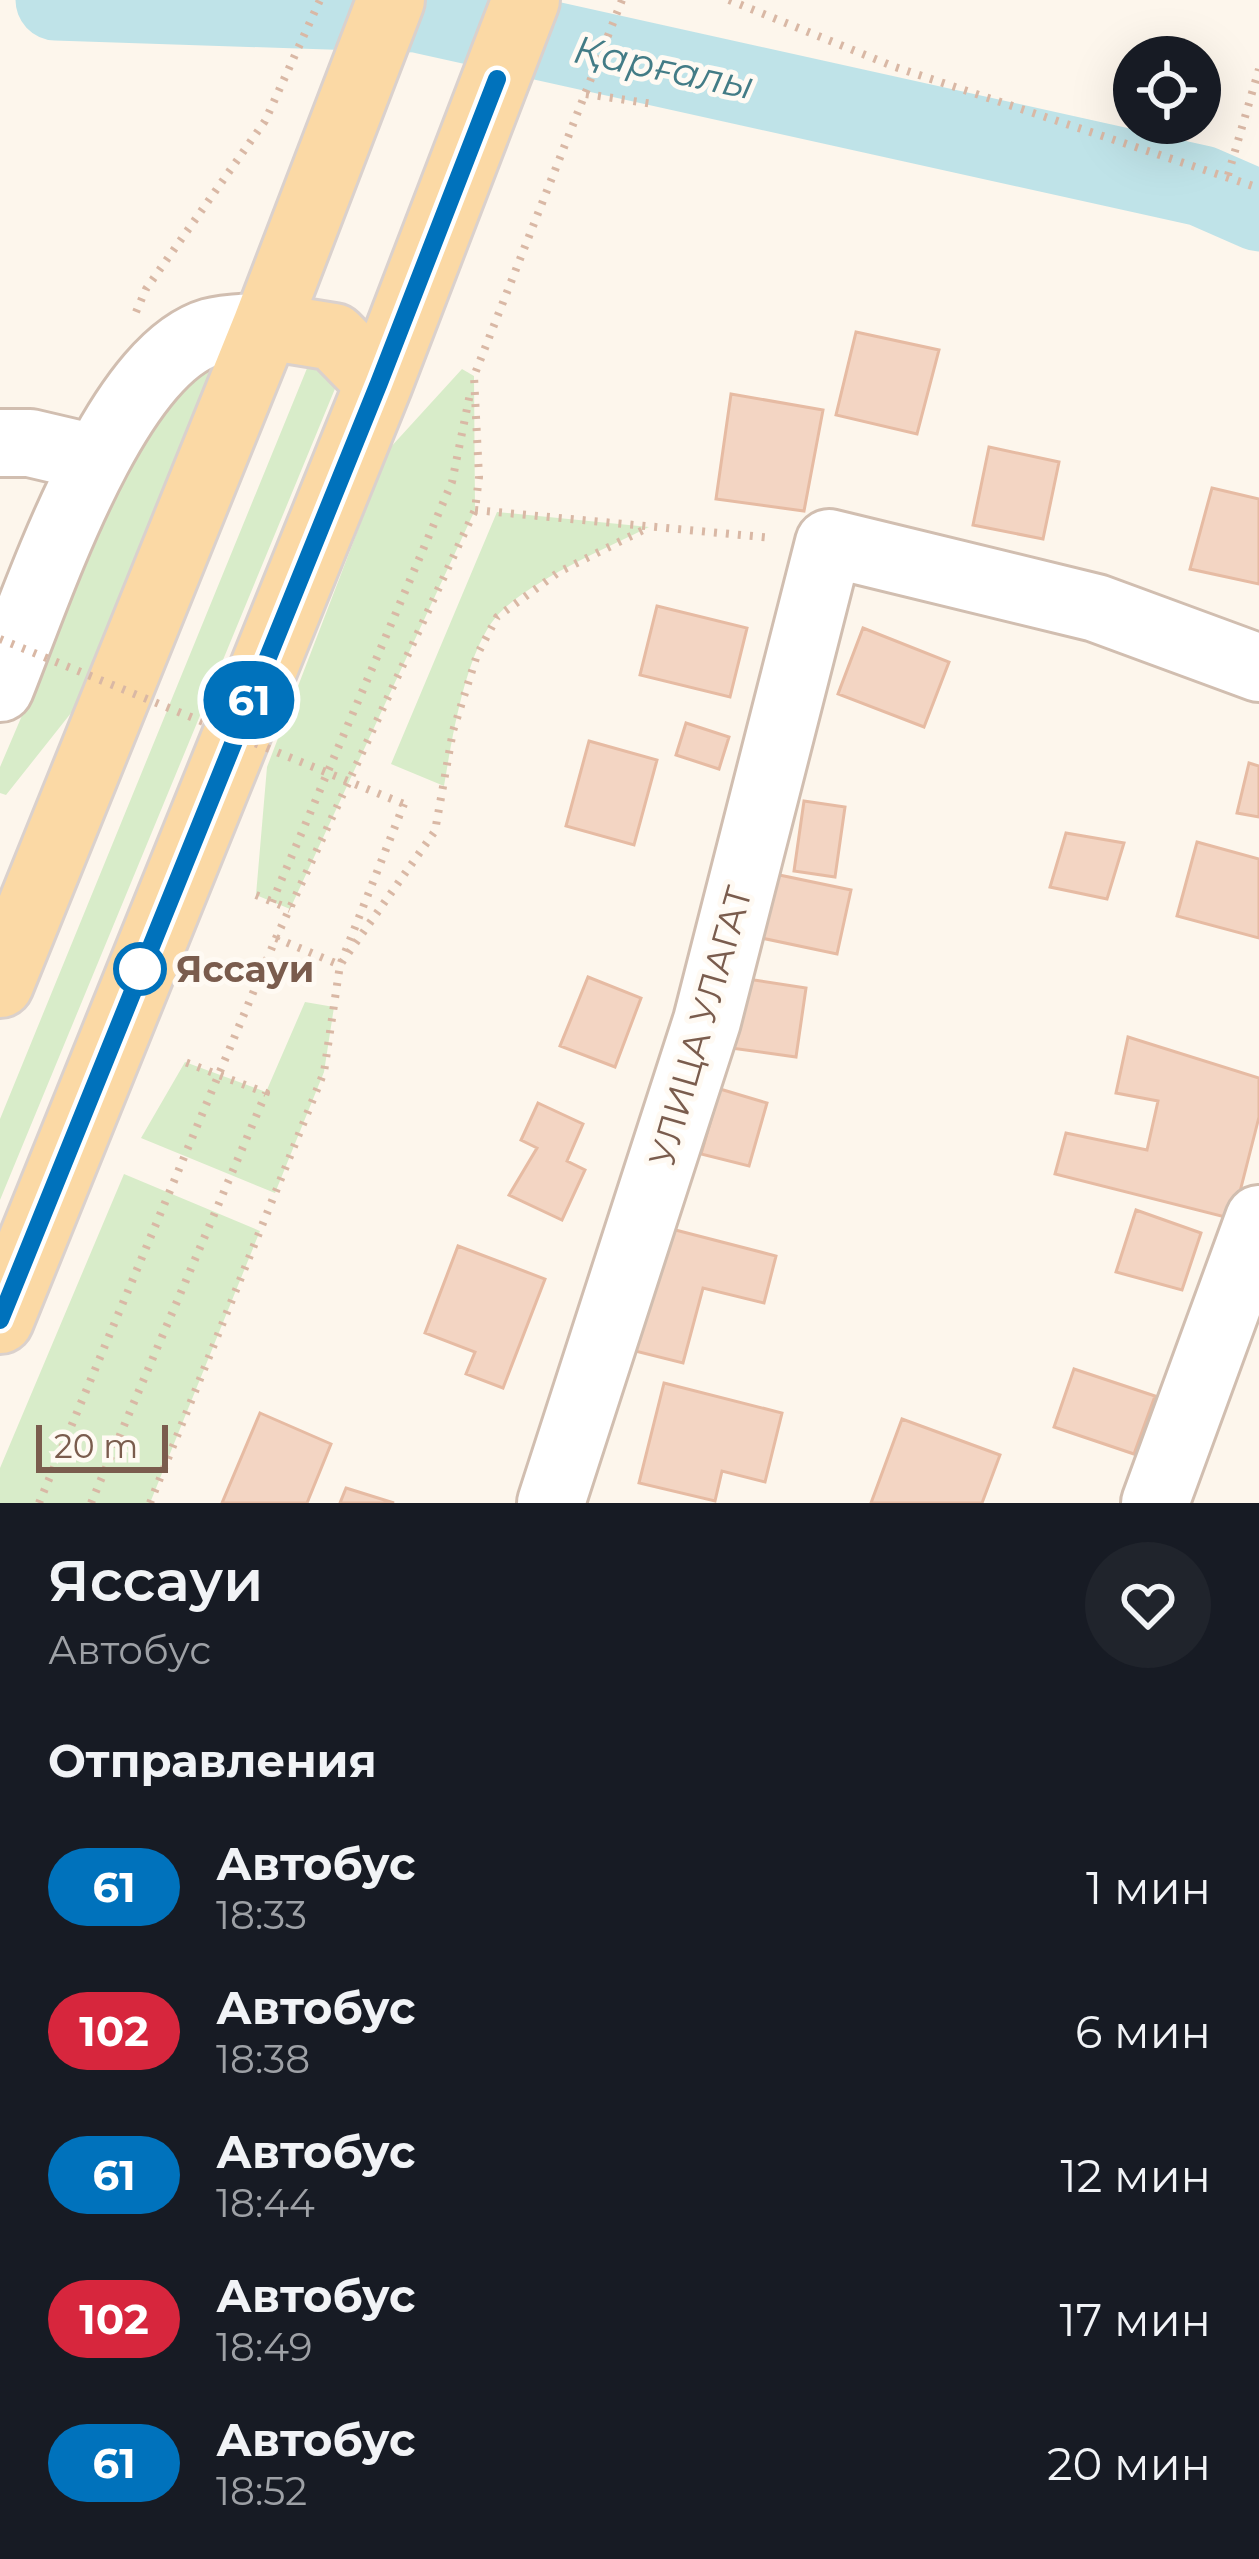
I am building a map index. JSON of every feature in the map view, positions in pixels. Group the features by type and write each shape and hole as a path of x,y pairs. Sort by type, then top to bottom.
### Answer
{"main road":[{"path":"0,984 266,326 391,0"},
{"path":"0,1320 379,383 526,0"},
{"path":"266,326 334,337 379,383"}],"street":[{"path":"0,688 94,458 148,382 178,351 210,332 266,326"},
{"path":"0,443 30,443 94,458"},
{"path":"829,543 1096,608 1259,668"},
{"name":"УЛИЦА УЛАГАТ","path":"551,1503 707,1021 829,543"},
{"path":"1155,1503 1259,1219"}],"path":[{"path":"128,329 146,289 265,121 320,0"},
{"path":"272,902 452,482 474,376 622,0"},
{"path":"729,0 895,68 1259,188"},
{"path":"1228,175 1259,69"},
{"path":"586,94 653,104"},
{"path":"39,1503 276,938 475,510 479,477 474,376"},
{"path":"475,510 829,543"},
{"path":"340,965 435,831 453,731 477,655 496,617 559,572 649,526"},
{"path":"0,639 404,804 340,965 324,1072 150,1503"},
{"path":"256,895 290,909"},
{"path":"276,938 340,965"},
{"path":"92,1503 266,1093 184,1062"}],"green space":[{"path":"310,361 339,379 0,1200 0,1119"},
{"path":"190,365 216,368 98,679 6,795 0,793 0,767 150,416"},
{"path":"462,369 474,376 475,510 290,909 256,895 267,767 389,449"},
{"path":"497,512 649,527 547,579 496,617 468,674 444,786 391,764"},
{"path":"305,1002 334,1007 324,1072 275,1193 141,1138 185,1062 266,1092"},
{"path":"124,1174 260,1231 150,1503 0,1503 0,1468"}],"building":[{"path":"856,332 939,350 917,434 836,415"},
{"path":"731,394 823,410 804,511 716,499"},
{"path":"989,447 1059,462 1043,539 973,525"},
{"path":"1212,488 1259,499 1259,584 1190,569"},
{"path":"657,606 747,628 730,697 640,675"},
{"path":"863,628 949,662 924,727 838,694"},
{"path":"686,723 729,737 719,769 676,755"},
{"path":"589,741 657,760 634,845 566,826"},
{"path":"1249,763 1259,766 1259,817 1237,813"},
{"path":"804,801 845,807 835,877 794,871"},
{"path":"1066,833 1124,843 1107,899 1050,887"},
{"path":"1197,842 1259,859 1259,938 1177,916"},
{"path":"765,872 851,890 837,954 752,936"},
{"path":"588,977 641,998 615,1067 560,1046"},
{"path":"741,978 806,988 796,1057 731,1048"},
{"path":"1128,1037 1259,1078 1259,1117 1233,1219 1055,1174 1066,1133 1147,1150 1158,1101 1116,1093"},
{"path":"720,1089 767,1103 749,1166 701,1154"},
{"path":"538,1103 583,1124 567,1161 585,1170 562,1220 509,1195 537,1148 521,1140"},
{"path":"1136,1210 1201,1233 1182,1290 1116,1272"},
{"path":"660,1226 776,1256 764,1303 703,1288 683,1363 627,1349"},
{"path":"458,1246 545,1279 503,1388 466,1374 475,1352 425,1333"},
{"path":"1074,1369 1155,1396 1134,1454 1054,1427"},
{"path":"664,1383 782,1413 765,1482 722,1471 715,1501 639,1483"},
{"path":"260,1413 331,1444 307,1503 222,1503"},
{"path":"902,1419 1000,1455 982,1503 871,1503"},
{"path":"346,1488 394,1503 340,1503"}],"waterway":[{"name":"Қарғалы","path":"56,0 417,12 1202,186 1259,211"}],"bus line":[{"name":"61","path":"0,1320 497,79"}],"place":[{"name":"Яссауи","path":"140,969"}]}
